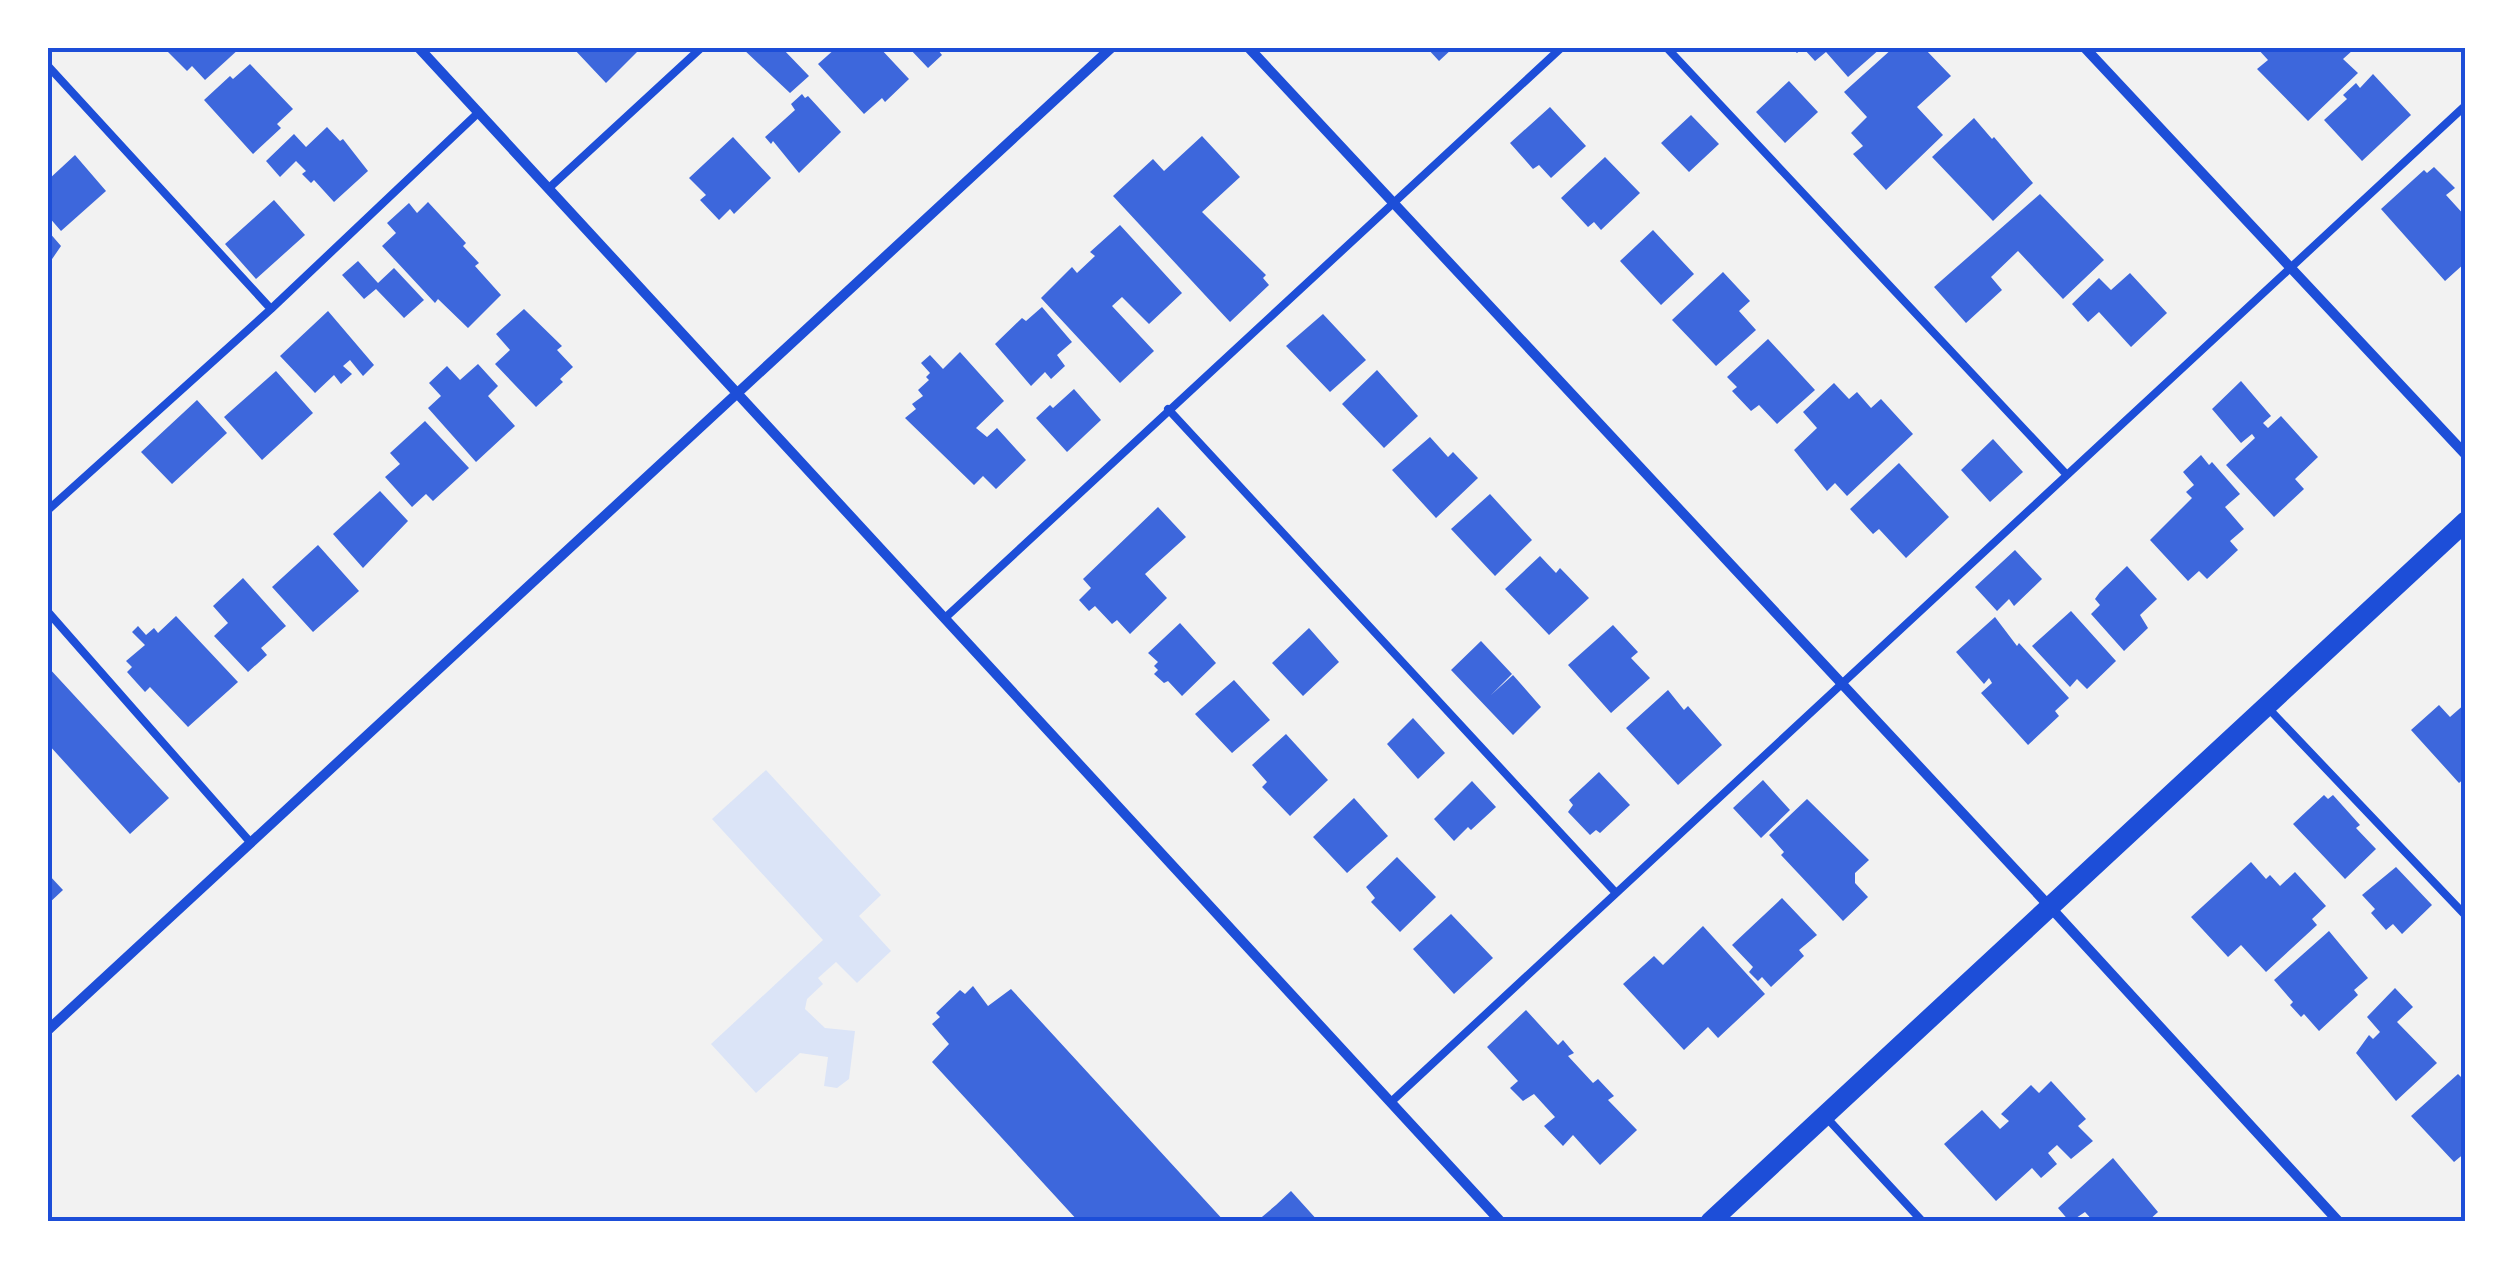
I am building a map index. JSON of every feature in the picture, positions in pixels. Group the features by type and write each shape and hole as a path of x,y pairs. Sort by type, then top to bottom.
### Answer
{"main road":[{"path":"1710,1222 2466,521"}],"street":[{"path":"419,48 1501,1222"},
{"path":"48,1030 1111,48"},
{"path":"1249,48 2339,1222"},
{"path":"2084,48 2466,455"}],"lane":[{"path":"549,188 701,48"},
{"path":"945,618 1561,48"},
{"path":"1667,48 2066,475"},
{"path":"48,66 271,309"},
{"path":"1391,1102 2466,105"},
{"path":"48,510 271,309 479,112"},
{"path":"1168,408 1616,893"},
{"path":"48,612 251,843"},
{"path":"2267,707 2466,916"},
{"path":"1825,1116 1923,1222"}],"shaded area":[{"path":"766,770 881,895 859,916 891,951 857,983 836,962 818,978 823,984 807,999 805,1009 825,1028 855,1031 849,1079 837,1088 824,1086 828,1057 800,1053 756,1093 711,1044 823,940 712,819"}],"building":[{"path":"164,48 240,48 205,80 192,66 187,71"},
{"path":"573,48 641,48 606,83"},
{"path":"742,48 782,48 809,76 790,93"},
{"path":"836,48 880,48 909,79 885,102 882,98 864,114 818,64"},
{"path":"909,48 941,48 938,50 942,55 928,68"},
{"path":"1427,48 1453,48 1439,61"},
{"path":"1803,48 1881,48 1848,77 1826,52 1815,61"},
{"path":"1893,48 1924,48 1951,76 1917,107 1943,135 1886,190 1853,154 1863,146 1851,133 1867,117 1844,92"},
{"path":"2257,48 2350,48 2353,50 2343,59 2358,73 2308,121 2257,69 2268,60"},
{"path":"250,64 293,109 277,124 281,128 253,154 204,100"},
{"path":"2373,74 2411,115 2362,161 2324,120 2347,99 2343,95 2356,83 2360,88"},
{"path":"1789,81 1818,112 1785,143 1756,112"},
{"path":"802,94 841,132 799,173 773,141 771,144 765,137 795,110 791,104"},
{"path":"1550,107 1586,146 1551,178 1539,165 1533,169 1510,143"},
{"path":"1691,115 1719,144 1689,172 1661,143"},
{"path":"1974,118 2033,183 1993,221 1932,157"},
{"path":"327,127 340,141 343,139 368,171 334,202 314,180 311,183 302,174 306,171 296,161 280,177 266,161 294,134 306,147"},
{"path":"1202,136 1240,177 1202,212 1266,275 1263,278 1269,285 1230,322 1113,196 1153,159 1164,171"},
{"path":"733,137 771,178 734,214 730,209 719,220 700,200 706,195 689,178"},
{"path":"75,155 106,191 61,231 48,216 48,180"},
{"path":"1605,157 1640,193 1601,230 1594,222 1588,227 1561,198"},
{"path":"2434,167 2455,188 2446,195 2466,217 2466,262 2445,281 2381,209 2424,170 2427,173"},
{"path":"2040,194 2104,260 2063,299 2018,251 1991,277 2002,290 1966,323 1934,287"},
{"path":"274,200 305,235 256,279 225,244"},
{"path":"428,202 466,243 463,246 479,263 475,266 501,295 468,328 438,299 435,303 382,246 396,233 387,223 409,203 417,213"},
{"path":"1120,225 1182,293 1149,324 1122,297 1112,306 1154,351 1120,383 1041,298 1072,267 1077,273 1095,256 1090,252"},
{"path":"1653,230 1694,274 1661,305 1620,261"},
{"path":"48,231 61,246 48,265"},
{"path":"358,261 378,283 394,268 424,300 404,318 376,289 364,299 342,275"},
{"path":"1723,272 1750,301 1739,311 1756,330 1716,366 1672,320"},
{"path":"2130,273 2167,313 2131,347 2099,312 2088,322 2072,304 2099,278 2111,290"},
{"path":"1042,307 1072,342 1057,355 1065,366 1051,379 1045,372 1031,386 995,344 1022,318 1026,321"},
{"path":"524,309 562,346 557,350 573,367 536,407 495,364 510,350 496,334"},
{"path":"328,311 374,365 363,376 350,360 343,366 352,374 341,384 334,375 315,393 280,356"},
{"path":"1323,314 1366,360 1330,392 1286,346"},
{"path":"1768,339 1815,390 1777,424 1759,405 1751,411 1732,391 1737,387 1727,377"},
{"path":"960,352 1004,401 976,428 987,437 997,428 1026,460 996,489 983,476 974,485 905,418 916,409 912,404 923,396 918,390 929,380 926,377 930,373 921,363 930,355 943,369"},
{"path":"478,364 498,386 488,396 515,426 476,462 428,408 441,396 429,383 447,366 460,380"},
{"path":"1377,370 1418,416 1384,448 1342,404"},
{"path":"276,371 313,413 262,460 224,417"},
{"path":"2241,381 2271,416 2263,423 2268,428 2281,416 2318,457 2295,479 2304,489 2274,517 2226,465 2255,438 2252,434 2241,443 2212,409"},
{"path":"1834,383 1849,399 1857,392 1871,408 1881,399 1913,434 1847,496 1835,483 1827,491 1794,450 1817,428 1803,412"},
{"path":"1074,389 1101,420 1067,452 1036,418"},
{"path":"197,400 227,433 172,484 141,452"},
{"path":"425,421 469,468 433,501 426,494 412,507 385,477 400,464 390,453"},
{"path":"1430,437 1448,457 1453,452 1478,478 1436,518 1392,470"},
{"path":"1993,439 2023,472 1990,502 1961,470"},
{"path":"2201,455 2240,494 2225,507 2244,529 2230,541 2238,550 2207,579 2199,571 2188,581 2150,540 2192,498 2186,492 2194,485 2183,472"},
{"path":"1899,463 1949,517 1906,558 1879,529 1873,534 1850,509"},
{"path":"380,491 408,521 363,568 333,534"},
{"path":"1490,494 1532,540 1495,576 1451,529"},
{"path":"1158,507 1186,537 1145,574 1167,598 1130,634 1117,620 1112,624 1095,606 1089,611 1079,600 1091,588 1083,579"},
{"path":"318,545 359,591 313,632 272,587"},
{"path":"2015,550 2042,579 2014,606 2009,599 1997,611 1975,587"},
{"path":"1540,556 1556,573 1560,568 1589,598 1549,635 1505,589"},
{"path":"2127,566 2157,599 2140,615 2148,628 2124,651 2091,614 2100,605 2095,599 2100,592"},
{"path":"243,578 286,626 261,648 267,655 248,672 214,636 228,623 213,606"},
{"path":"2071,611 2116,661 2087,689 2077,679 2070,687 2032,646"},
{"path":"176,616 238,682 188,727 150,687 145,692 127,672 132,667 126,661 145,645 132,632 138,626 146,635 154,628 158,633"},
{"path":"1995,617 2017,646 2019,643 2069,698 2055,711 2059,716 2028,745 1981,693 1992,683 1989,678 1984,684 1956,652"},
{"path":"1180,623 1216,663 1182,696 1168,681 1164,683 1154,674 1158,662 1148,653"},
{"path":"1613,625 1638,652 1631,658 1650,678 1611,713 1568,665"},
{"path":"1309,628 1339,662 1303,696 1272,663"},
{"path":"1481,641 1512,674 1491,695 1513,675 1541,707 1513,735 1451,670"},
{"path":"48,667 169,798 130,834 48,744"},
{"path":"1234,680 1270,720 1232,753 1195,714"},
{"path":"1668,690 1684,710 1688,706 1722,745 1678,785 1626,728"},
{"path":"2466,703 2466,777 2459,783 2411,730 2439,705 2450,717"},
{"path":"1413,718 1445,753 1418,779 1387,744"},
{"path":"1286,734 1328,780 1290,816 1262,787 1267,782 1252,765"},
{"path":"1599,772 1630,805 1600,833 1596,830 1590,835 1568,812 1573,805 1569,800"},
{"path":"1763,780 1790,810 1761,838 1733,808"},
{"path":"1472,781 1496,807 1454,841 1434,819"},
{"path":"2324,795 2328,799 2333,795 2376,849 2345,879 2293,824"},
{"path":"1354,798 1388,836 1347,873 1313,837"},
{"path":"1807,799 1869,860 1855,873 1855,883 1868,897 1843,921 1781,855 1784,852 1769,835"},
{"path":"1397,857 1436,897 1400,932 1371,902 1375,898 1366,887"},
{"path":"2251,862 2266,879 2270,875 2280,886 2295,872 2326,906 2312,919 2317,925 2266,972 2241,945 2228,957 2191,917"},
{"path":"2396,867 2432,905 2402,934 2393,924 2386,930 2362,895"},
{"path":"48,874 63,890 48,904"},
{"path":"1782,898 1817,935 1799,950 1804,956 1771,987 1762,977 1758,981 1749,972 1753,967 1732,945"},
{"path":"1451,914 1493,958 1454,994 1413,949"},
{"path":"1703,926 1765,994 1718,1038 1708,1027 1684,1050 1623,984 1654,956 1663,965"},
{"path":"2329,931 2368,978 2354,990 2358,995 2319,1031 2290,1005 2293,1002 2274,980"},
{"path":"973,986 988,1006 1011,989 1225,1222 1079,1222 932,1062 949,1044 932,1024 940,1017 936,1013 960,990 965,994"},
{"path":"2395,988 2413,1007 2397,1022 2437,1063 2396,1101 2356,1053 2369,1035 2373,1039 2380,1032 2367,1017"},
{"path":"1526,1010 1558,1045 1563,1040 1574,1053 1568,1056 1593,1083 1598,1079 1614,1096 1608,1100 1637,1130 1600,1165 1573,1135 1563,1146 1544,1126 1555,1117 1534,1094 1523,1101 1510,1088 1518,1081 1487,1047"},
{"path":"2458,1074 2466,1082 2466,1152 2454,1162 2411,1116"},
{"path":"2051,1081 2086,1119 2078,1126 2093,1141 2071,1159 2057,1145 2048,1153 2057,1164 2041,1178 2032,1168 1996,1201 1944,1144 1982,1110 2000,1129 2009,1121 2001,1114 2031,1085 2039,1093"},
{"path":"2113,1158 2158,1212 2147,1222 2094,1222 2085,1212 2070,1222 2058,1208"},
{"path":"1291,1191 1319,1222 1256,1222 1276,1205"}]}
